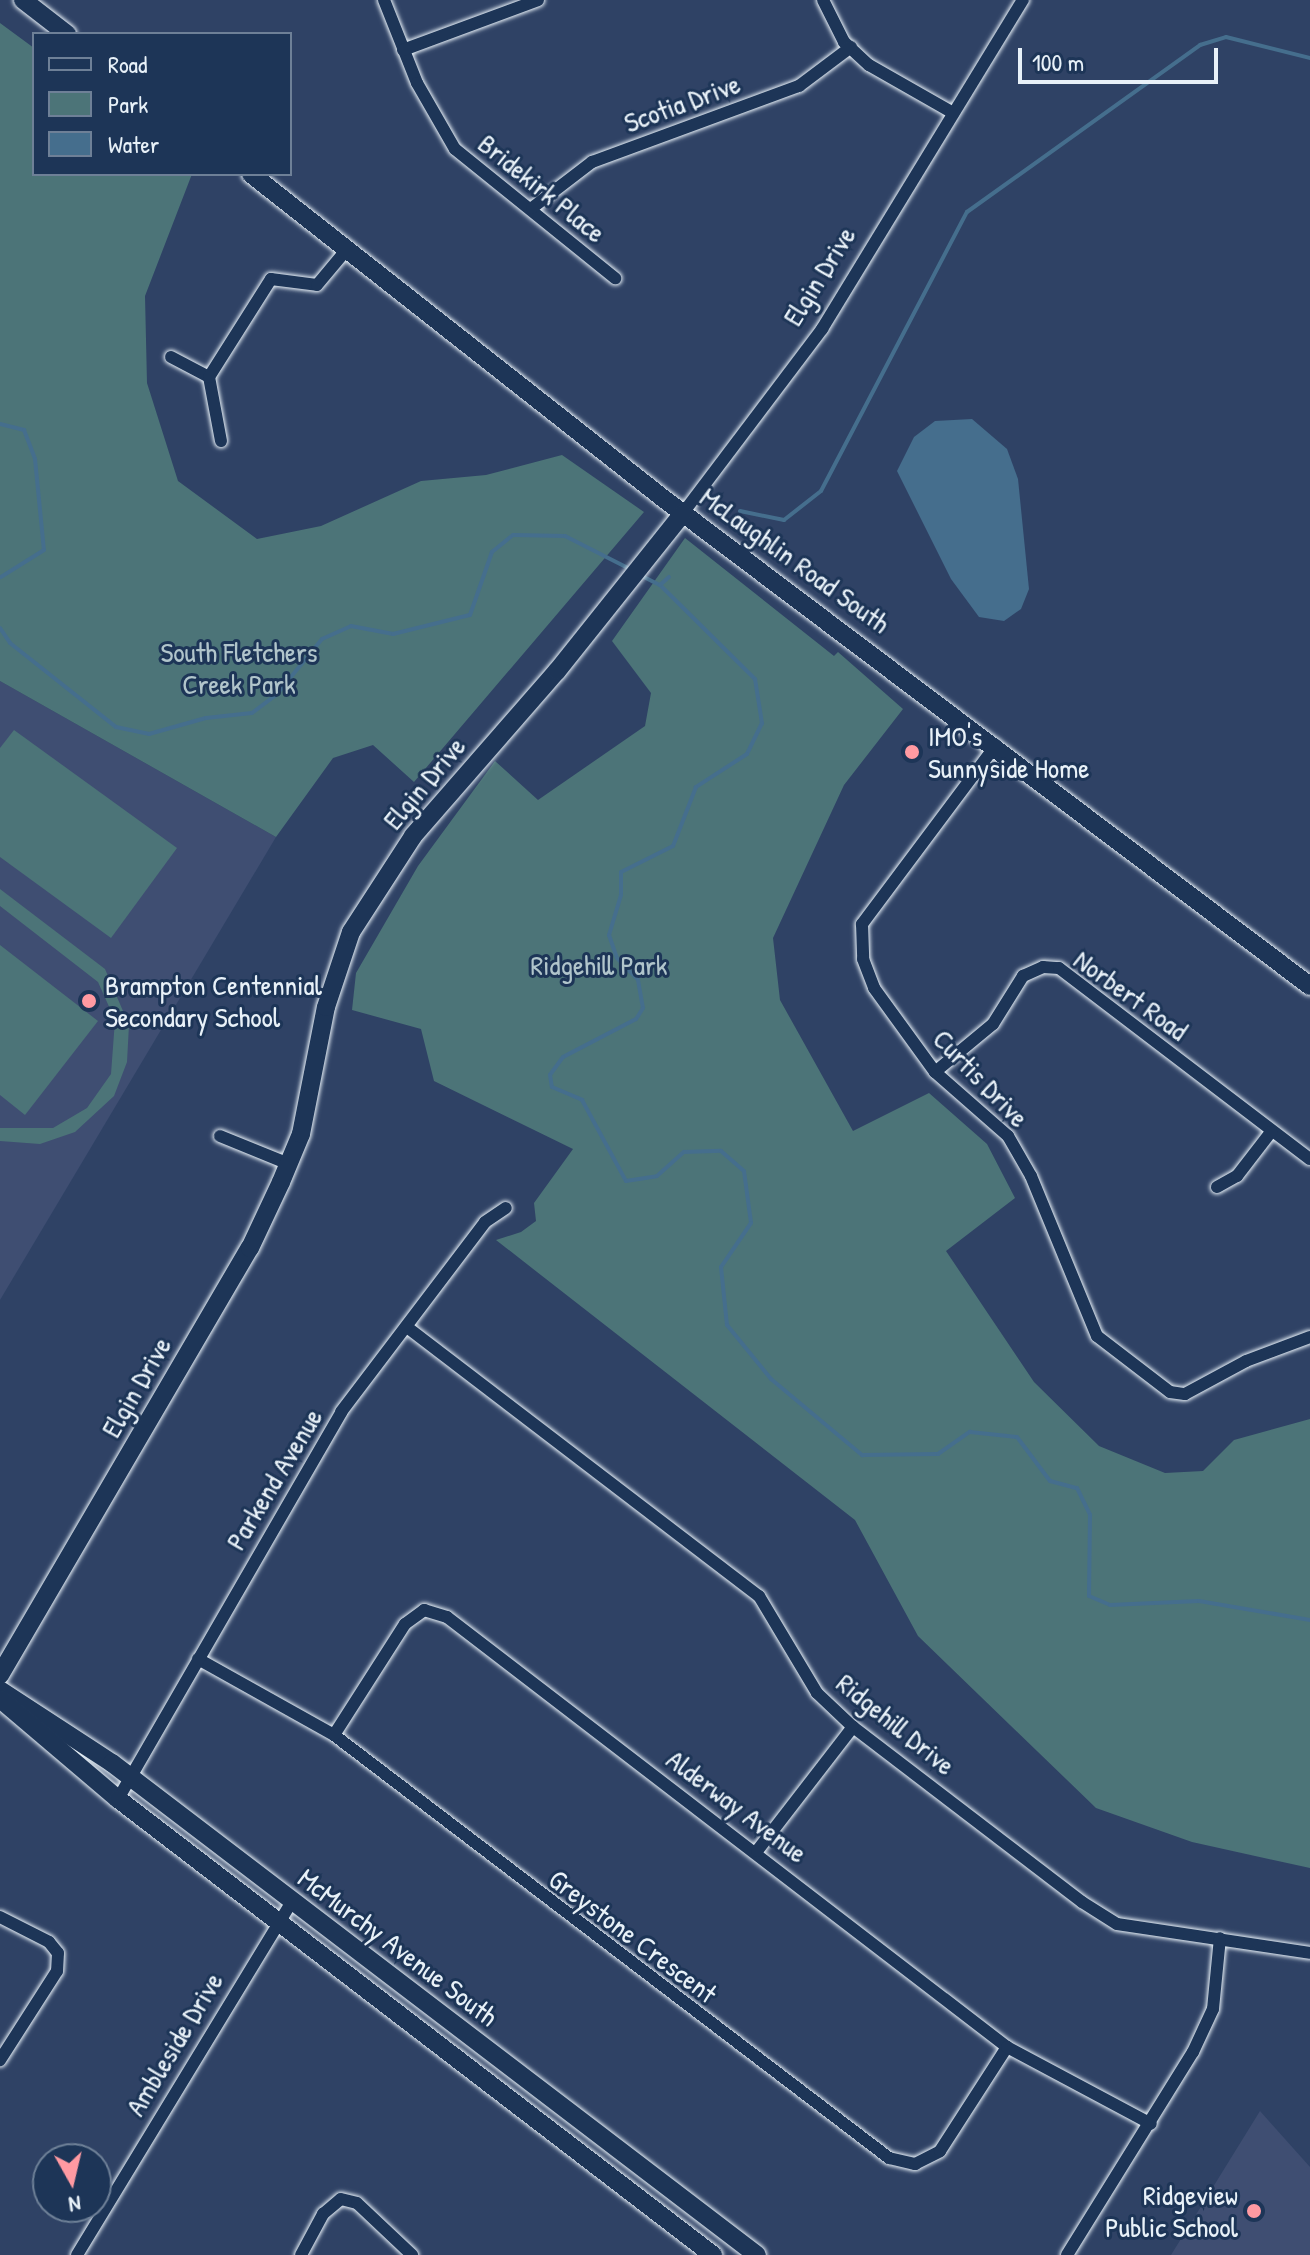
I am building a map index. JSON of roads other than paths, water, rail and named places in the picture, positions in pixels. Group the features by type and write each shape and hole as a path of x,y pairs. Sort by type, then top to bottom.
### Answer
{"street":[{"path":"23,0 64,32"},
{"name":"Bridekirk Place","path":"384,0 403,50 455,149 615,278"},
{"path":"403,50 538,0"},
{"path":"823,0 851,47 869,65 953,113"},
{"name":"Elgin Drive","path":"0,1675 250,1248 301,1134 326,1007 351,932 413,836 557,671 614,595 683,513 822,329 1023,0"},
{"name":"Scotia Drive","path":"532,208 592,162 799,86 851,47"},
{"name":"McLaughlin Road South","path":"254,176 683,513 996,745 1310,986"},
{"path":"221,441 209,377 271,279 317,285 348,248"},
{"path":"171,357 209,377"},
{"name":"Curtis Drive","path":"996,745 862,924 863,959 874,988 935,1072 1008,1136 1031,1176 1097,1336 1170,1392 1197,1391 1246,1361 1310,1337"},
{"name":"Norbert Road","path":"935,1072 993,1024 1023,976 1043,967 1059,968 1310,1159"},
{"path":"1217,1187 1237,1176 1271,1132"},
{"path":"220,1136 289,1164"},
{"name":"Parkend Avenue","path":"118,1799 341,1412 408,1328 485,1222 506,1208"},
{"name":"Ridgehill Drive","path":"408,1328 759,1596 817,1693 853,1727 1117,1924 1310,1953"},
{"name":"Alderway Avenue","path":"334,1735 405,1624 424,1610 447,1617 757,1851 1007,2047 1151,2124"},
{"name":"Greystone Crescent","path":"198,1659 334,1735 404,1794 889,2158 915,2164 940,2151 1007,2047"},
{"name":"McMurchy Avenue South","path":"0,1690 130,1776 757,2255"},
{"name":"McMurchy Avenue South","path":"0,1699 118,1799 713,2255"},
{"path":"757,1851 853,1727"},
{"name":"Ambleside Drive","path":"77,2255 277,1921 292,1901"},
{"path":"0,1917 49,1942 58,1953 57,1971 0,2060"},
{"path":"1067,2255 1151,2124 1213,2009 1220,1938"},
{"path":"301,2255 323,2214 341,2199 357,2203 412,2255"}],"water":[{"path":"972,419 1007,449 1018,479 1029,589 1021,609 1004,621 979,617 951,579 897,471 914,437 935,421"}],"waterway":[{"path":"740,511 784,520 821,491 967,212 1200,45 1226,37 1310,58"},
{"path":"0,424 24,430 35,459 44,550 1,577"},
{"path":"0,628 10,643 116,727 149,734 206,718 252,713 277,694 322,639 351,626 393,634 470,615 492,552 513,535 565,536 632,570"},
{"path":"640,575 660,585 755,679 762,723 747,754 696,787 673,846 621,872 621,895 609,935 617,958 638,980 643,1008 636,1019 563,1057 550,1075 552,1087 582,1100 626,1181 657,1176 684,1152 721,1151 744,1171 751,1223 721,1267 727,1325 771,1379 862,1455 938,1454 970,1432 1017,1437 1050,1481 1077,1488 1090,1515 1089,1596 1110,1605 1199,1601 1310,1620"},
{"path":"660,585 669,577"}],"place":[{"name":"IMO's Sunnyside Home","path":"912,752"},
{"name":"Brampton Centennial Secondary School","path":"89,1001"},
{"name":"Ridgeview Public School","path":"1254,2211"}],"park label":[{"name":"South Fletchers Creek Park","path":"239,668"},
{"name":"Ridgehill Park","path":"599,965"}]}
